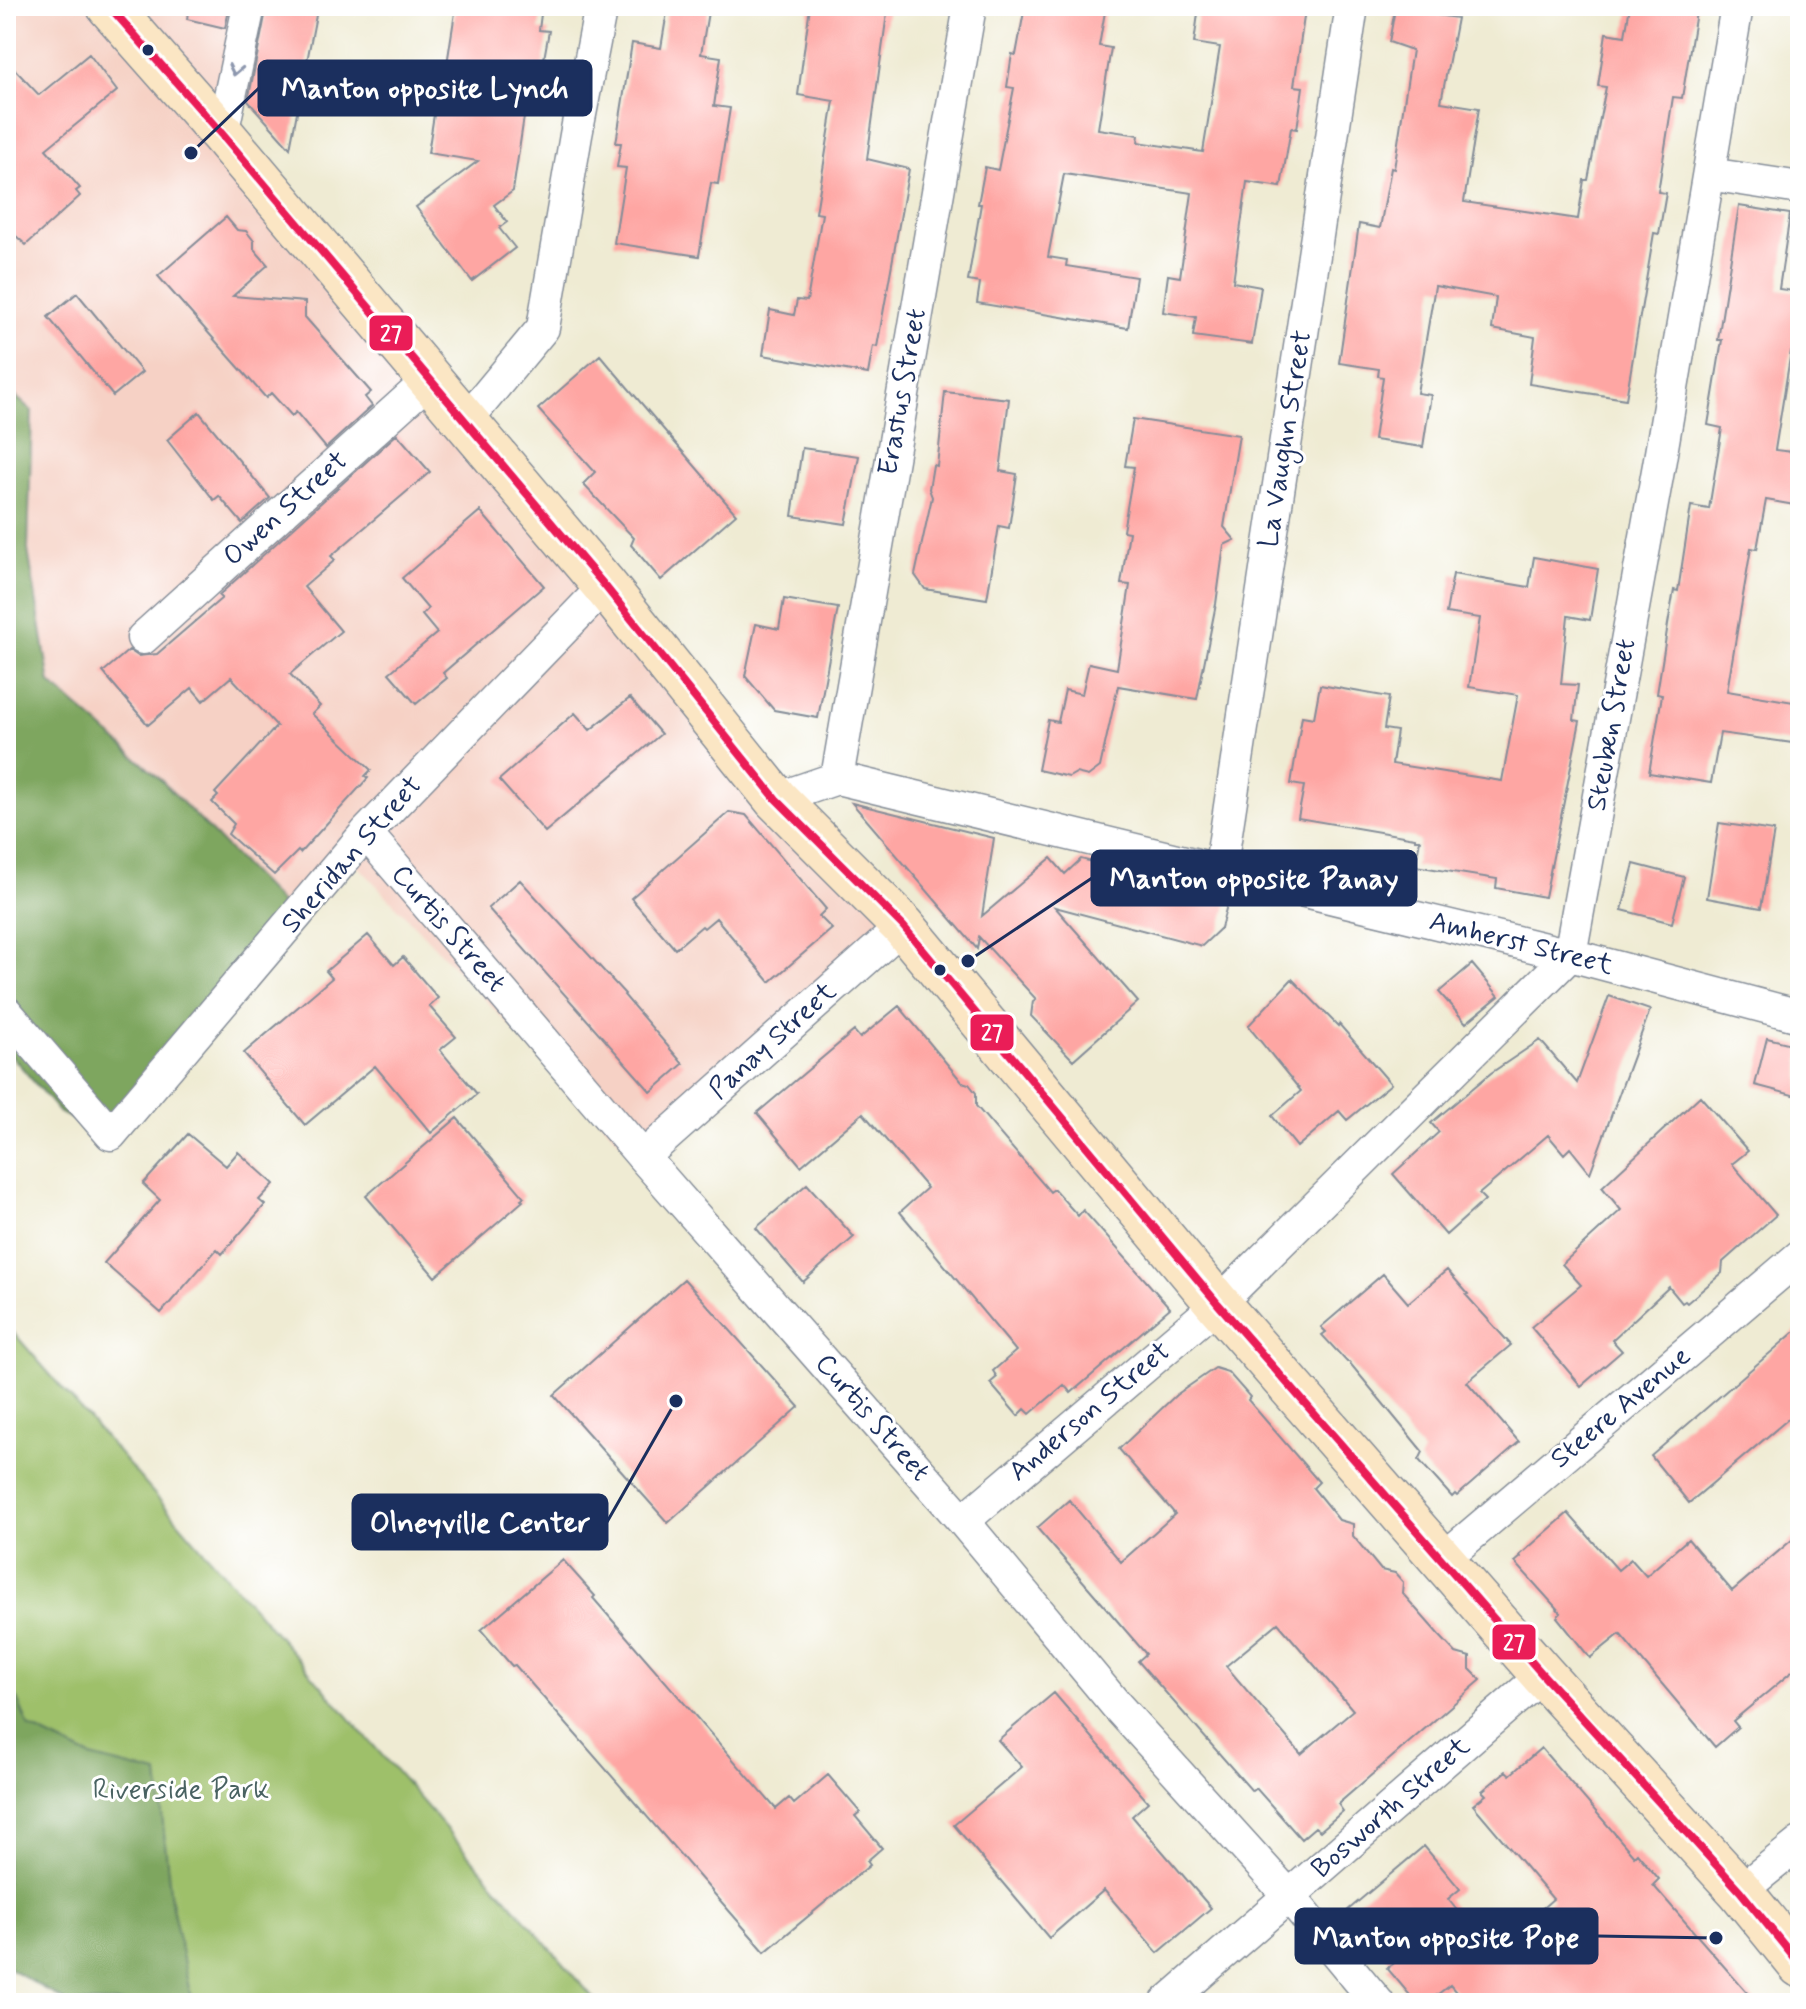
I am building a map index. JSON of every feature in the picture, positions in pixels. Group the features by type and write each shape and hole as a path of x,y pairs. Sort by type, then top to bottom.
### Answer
{"main road":[{"path":"109,6 222,134 428,381 605,586 776,799 903,926 1218,1304 1543,1675 1740,1891 1800,1965"}],"street":[{"path":"222,134 249,6"},
{"path":"464,423 543,328 601,6"},
{"name":"Erastus Street","path":"837,778 970,6"},
{"name":"La Vaughn Street","path":"1220,872 1352,6"},
{"name":"Steuben Street","path":"1570,955 1659,465 1737,6"},
{"path":"1709,174 1800,188"},
{"name":"Owen Street","path":"143,638 428,381"},
{"name":"Sheridan Street","path":"6,1012 111,1134 366,833 605,586"},
{"path":"776,799 837,778"},
{"name":"Amherst Street","path":"837,778 1570,955 1800,1016"},
{"name":"Curtis Street","path":"366,833 643,1157 963,1521 1117,1706 1290,1897 1378,2003"},
{"name":"Panay Street","path":"643,1157 903,926"},
{"path":"1218,1304 1570,955"},
{"name":"Steere Avenue","path":"1443,1559 1800,1256"},
{"name":"Anderson Street","path":"963,1521 1218,1304"},
{"name":"Bosworth Street","path":"1166,2003 1543,1675"},
{"path":"1740,1891 1800,1843"}],"shaded area":[{"path":"6,6 244,6 211,144 895,928 629,1151 361,869 352,865 295,918 157,776 50,683 28,550 32,411 6,388"}],"green space":[{"path":"6,388 32,411 28,550 50,683 157,776 295,918 127,1114 85,1125 60,1113 6,1049"},
{"name":"Riverside Park","path":"6,1324 598,2003 144,2003 6,1909"},
{"path":"6,1673 29,1727 91,1757 158,1774 171,1901 192,2003 68,2003 6,1966"}],"building":[{"path":"189,6 230,6 225,28 187,19"},
{"path":"267,6 317,10 290,148 248,101"},
{"path":"456,6 542,6 539,30 549,31 542,70 529,83 513,191 494,205 507,222 499,228 515,248 472,281 416,207 478,161 428,153 438,89 443,90"},
{"path":"668,6 709,6 701,54 721,57 714,106 730,108 718,184 711,183 699,256 614,243 626,168 617,167 621,143 616,143 632,43 661,48"},
{"path":"810,6 888,6 867,159 909,169 877,347 873,346 868,374 763,355 770,310 794,315 797,300 807,301 822,214 816,213 834,101 798,95"},
{"path":"1025,6 1106,6 1099,46 1111,48 1098,129 1139,135 1138,142 1203,152 1220,47 1194,43 1199,6 1280,6 1305,10 1294,86 1303,87 1297,129 1291,128 1281,187 1247,182 1233,282 1261,287 1252,344 1193,336 1196,317 1163,312 1168,275 1180,277 1192,193 1064,174 1048,257 1067,260 1066,266 1136,277 1128,328 977,303 980,283 968,281 981,204 978,204 985,167 998,170 1014,88 1007,87 1012,54 1016,55"},
{"path":"1630,6 1697,6 1682,98 1673,97 1658,192 1666,193 1659,234 1654,233 1626,399 1529,384 1535,337 1492,329 1496,297 1435,286 1417,393 1431,395 1423,447 1374,440 1383,377 1378,376 1379,369 1339,363 1359,224 1380,228 1391,168 1394,169 1412,50 1389,42 1395,9 1457,18 1441,102 1479,108 1464,202 1578,219 1606,87 1598,86 1606,33 1625,36"},
{"path":"89,54 117,91 46,149 80,188 76,191 80,196 26,245 6,227 6,60 39,95"},
{"path":"1739,206 1790,214 1779,289 1800,292 1800,352 1791,351 1775,450 1800,453 1800,506 1766,500 1757,549 1751,548 1727,691 1800,703 1800,744 1720,733 1711,783 1649,773 1662,695 1657,694 1668,624 1674,590 1678,591 1691,506 1709,509 1722,428 1708,425"},
{"path":"226,217 237,230 246,231 254,241 254,249 268,265 233,296 305,302 305,317 371,392 365,397 372,406 326,448 296,412 292,416 271,393 266,398 158,276"},
{"path":"77,293 142,372 113,396 48,317"},
{"path":"600,355 736,514 661,580 631,545 634,538 583,484 595,472 538,409"},
{"path":"945,392 1009,399 1000,471 1017,474 1009,528 999,526 987,599 925,589 915,575 932,497 929,489 933,465 937,466"},
{"path":"199,412 270,498 242,523 219,496 214,500 167,440"},
{"path":"1133,419 1239,435 1224,527 1235,540 1224,545 1197,699 1118,686 1100,767 1088,776 1076,773 1069,777 1038,770 1048,720 1058,722 1065,690 1082,694 1089,663 1117,669 1130,585 1121,584 1129,532 1123,531 1134,467 1125,466"},
{"path":"397,434 430,472 331,556 335,560 304,587 341,631 290,674 320,706 312,714 371,770 365,776 368,778 300,853 298,851 274,875 228,834 234,824 212,802 218,796 215,793 277,726 231,677 203,701 192,688 148,725 103,672 129,650 138,656 157,654 222,598 219,595"},
{"path":"802,448 859,456 846,524 792,516"},
{"path":"480,511 544,586 443,673 447,678 416,704 389,673 437,633 422,615 428,609 402,578"},
{"path":"1534,557 1598,569 1590,620 1568,616 1561,684 1578,685 1574,720 1580,721 1545,897 1496,888 1497,879 1415,866 1420,840 1415,838 1298,818 1304,786 1291,784 1302,716 1314,718 1320,685 1389,697 1384,729 1397,731 1392,764 1502,781 1518,695 1469,687 1480,618 1446,613 1453,574 1529,587"},
{"path":"784,599 838,608 818,718 774,710 745,676 756,624 779,629"},
{"path":"630,698 661,734 545,832 499,780 575,713 590,730"},
{"path":"852,803 994,838 982,916 1051,858 1065,874 1081,859 1229,897 1221,928 1202,946 1055,907 1138,1002 1073,1060 1031,1016 1036,999 979,937 977,949"},
{"path":"729,812 746,815 826,909 819,916 832,929 770,982 716,918 675,949 631,898"},
{"path":"1719,823 1774,831 1761,908 1707,898"},
{"path":"1634,864 1684,877 1672,923 1622,910"},
{"path":"520,880 625,994 683,1064 651,1092 488,908"},
{"path":"368,935 394,965 403,957 438,998 429,1006 456,1037 440,1050 477,1094 431,1133 375,1066 305,1125 244,1053 332,978 326,971"},
{"path":"1472,964 1499,996 1466,1023 1439,992"},
{"path":"1292,979 1339,1024 1391,1084 1347,1120 1339,1111 1297,1147 1272,1116 1301,1091 1248,1026"},
{"path":"1609,996 1650,1010 1590,1173 1570,1148 1564,1154 1548,1135 1479,1194 1485,1200 1446,1235 1393,1174 1439,1132 1431,1123 1491,1073 1540,1040 1577,1083"},
{"path":"899,1006 962,1082 969,1084 976,1093 976,1106 1050,1192 1054,1189 1078,1216 1083,1210 1170,1308 1071,1393 1064,1385 1030,1414 1025,1409 1018,1416 990,1383 997,1377 993,1371 1016,1351 900,1212 927,1188 863,1113 801,1166 757,1113 854,1031 860,1038"},
{"path":"1767,1038 1800,1046 1800,1097 1755,1085"},
{"path":"1700,1096 1748,1151 1732,1164 1776,1215 1723,1262 1722,1273 1687,1303 1682,1303 1669,1287 1612,1340 1622,1351 1581,1386 1531,1327 1581,1285 1562,1264 1621,1210 1602,1187"},
{"path":"457,1118 524,1197 435,1277 366,1196"},
{"path":"188,1134 226,1166 238,1152 274,1184 259,1200 265,1205 222,1254 217,1249 161,1313 104,1263 160,1200 143,1184"},
{"path":"807,1184 854,1237 803,1282 756,1228"},
{"path":"1447,1270 1511,1345 1467,1382 1519,1442 1452,1497 1419,1460 1423,1452 1349,1362 1322,1335 1326,1332 1321,1327 1383,1274 1408,1303"},
{"path":"684,1279 799,1407 668,1523 554,1395"},
{"path":"1800,1327 1800,1409 1689,1503 1651,1456"},
{"path":"1215,1368 1228,1372 1250,1397 1248,1400 1319,1482 1313,1488 1339,1520 1353,1524 1353,1536 1381,1570 1395,1573 1403,1582 1402,1593 1456,1653 1470,1657 1470,1669 1481,1680 1338,1804 1343,1811 1320,1831 1315,1827 1301,1839 1256,1788 1252,1791 1138,1661 1146,1654 1037,1528 1069,1500 1121,1562 1175,1514 1119,1449 1176,1395","holes":["1278,1623 1353,1710 1301,1754 1226,1666"]},
{"path":"1568,1513 1618,1570 1631,1559 1646,1576 1688,1539 1732,1591 1800,1533 1800,1665 1733,1721 1738,1727 1715,1747 1620,1634 1590,1658 1557,1617 1561,1613 1515,1562"},
{"path":"563,1560 776,1809 789,1798 794,1804 828,1775 860,1812 855,1816 882,1848 867,1861 870,1865 765,1952 481,1630"},
{"path":"1054,1693 1148,1802 1132,1816 1211,1908 1158,1953 1104,1890 1049,1938 954,1825 1022,1767 998,1740"},
{"path":"1541,1748 1634,1856 1637,1853 1659,1879 1653,1885 1756,2003 1465,2003 1450,1985 1429,2001 1414,2000 1387,1968 1393,1964 1348,1910 1424,1846 1460,1889 1448,1899 1491,1953 1553,1899 1473,1805 1486,1795 1482,1791 1506,1771 1510,1775"}],"transit line":[{"name":"27","path":"109,6 222,134 605,586 776,799 903,926 1218,1304 1543,1675 1740,1891 1800,1965"}],"place":[{"name":"Manton opposite Lynch","path":"191,153"},
{"name":"Manton opposite Panay","path":"968,961"},
{"name":"Olneyville Center","path":"676,1401"},
{"name":"Manton opposite Pope","path":"1716,1938"}]}
